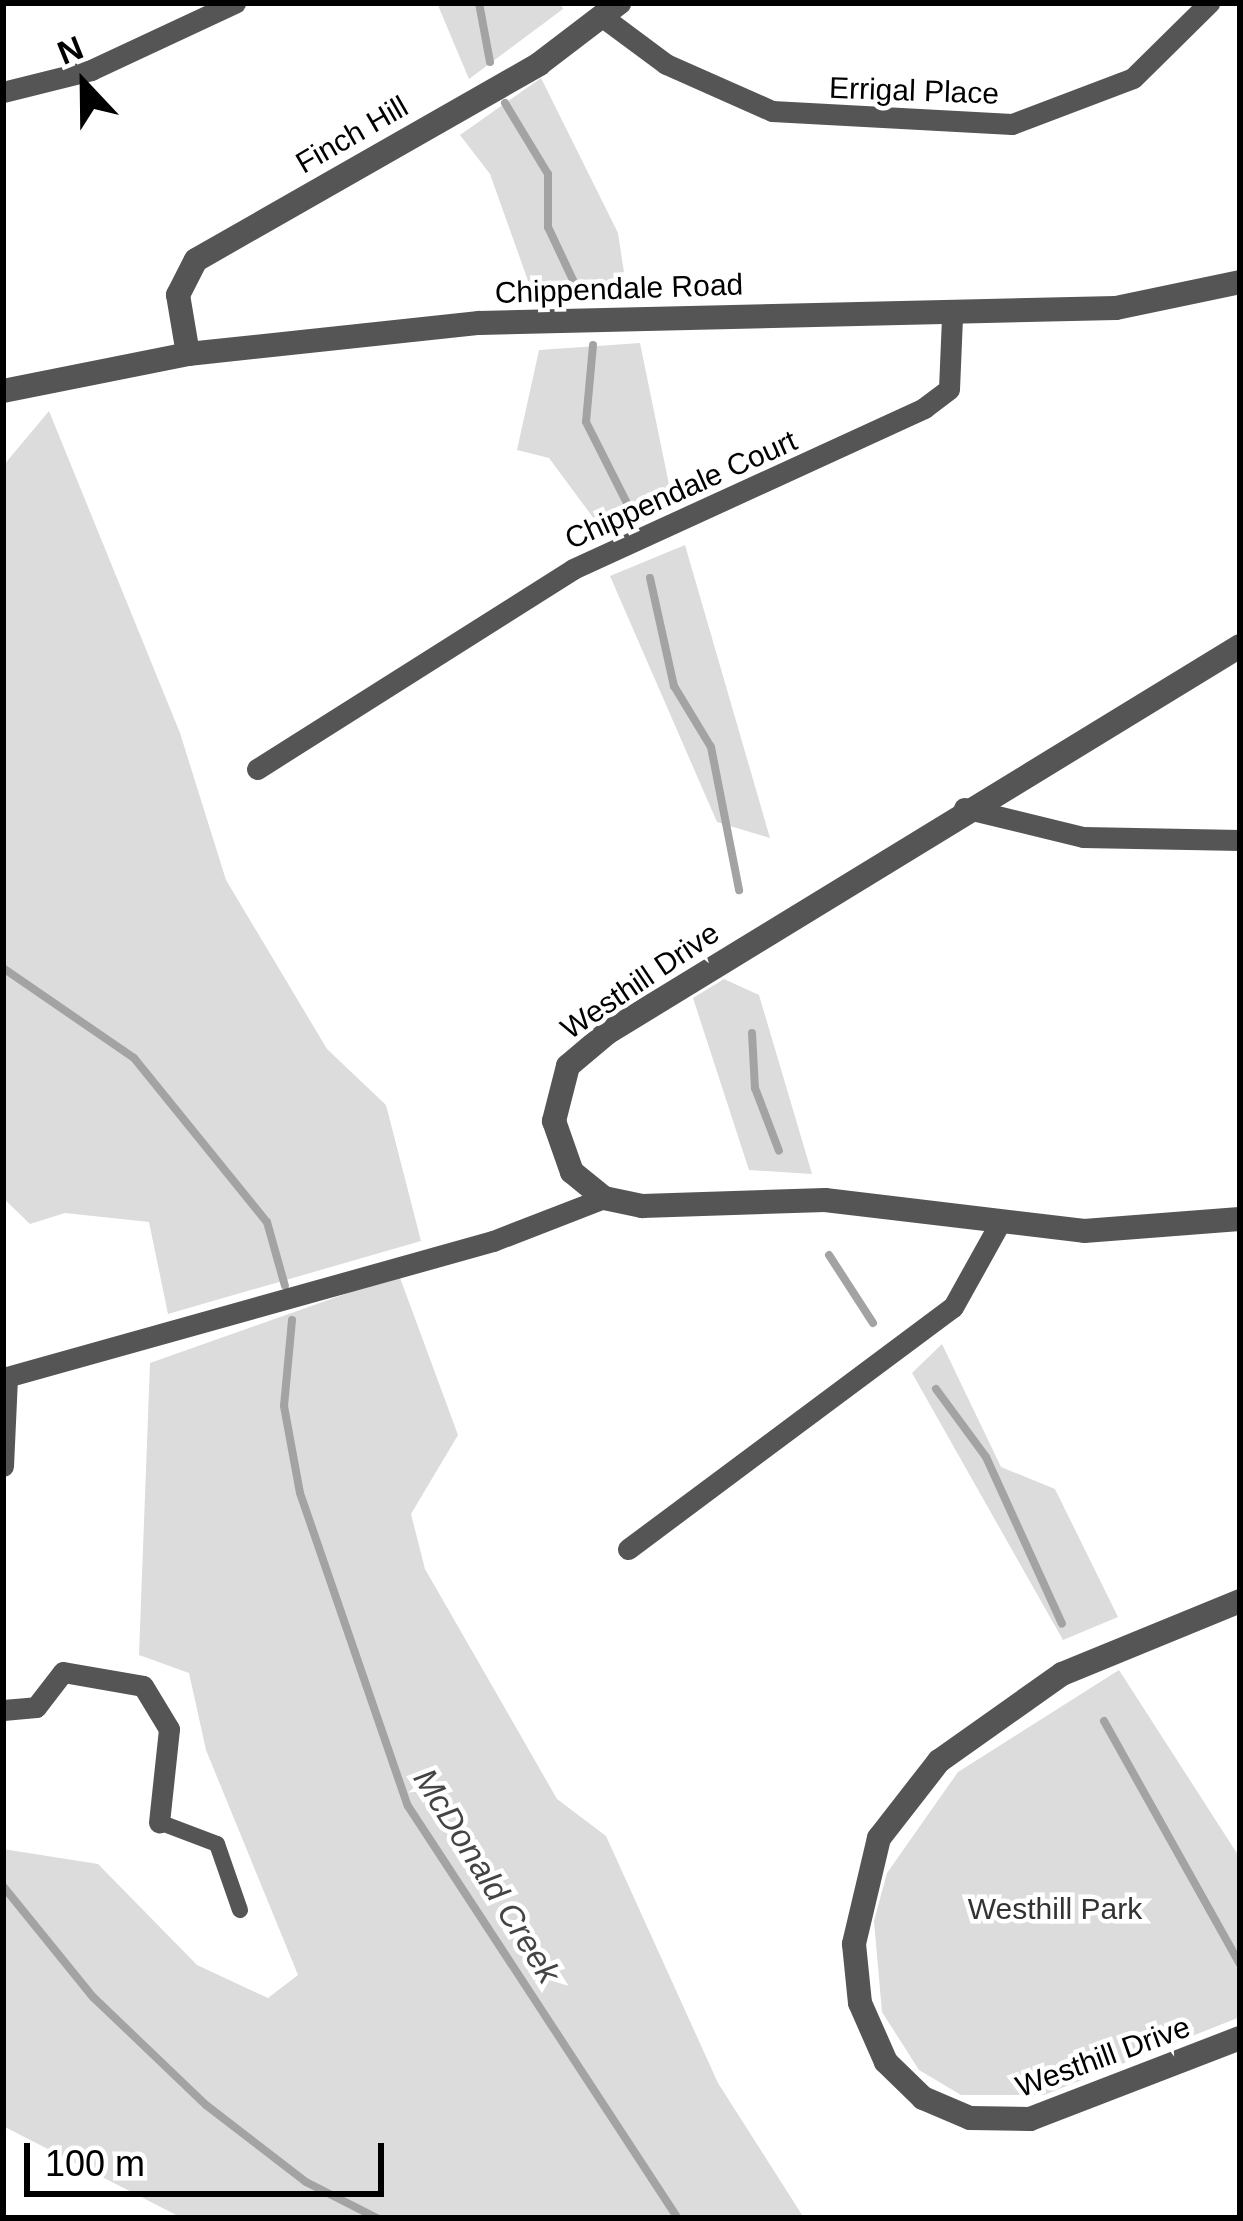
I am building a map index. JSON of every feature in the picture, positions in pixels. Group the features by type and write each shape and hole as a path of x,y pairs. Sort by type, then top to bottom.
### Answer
{"street":[{"path":"3,92 91,70 235,3"},
{"name":"Errigal Place","path":"611,10 666,64 772,111 1012,124 1133,78 1209,3"},
{"name":"Finch Hill","path":"188,354 178,296 196,260 611,10"},
{"name":"Chippendale Road","path":"3,392 188,354 478,323 952,316 1116,308 1240,282"},
{"name":"Chippendale Court","path":"257,769 573,568 924,408 949,389 952,316"},
{"name":"Westhill Drive","path":"604,1198 562,1155 554,1120 568,1066 964,808 1240,646"},
{"path":"964,808 1083,837 1240,840"},
{"path":"3,1466 5,1377 493,1241 604,1198 825,1200 998,1226 1240,1220"},
{"path":"628,1549 952,1307 998,1226"},
{"name":"Westhill Drive","path":"1240,1601 1062,1674 940,1761 879,1838 854,1944 860,2003 886,2062 923,2098 970,2118 1030,2119 1240,2038"},
{"path":"3,1710 36,1708 63,1672 142,1686 169,1730 159,1822 217,1844 240,1910"}],"green space":[{"path":"437,3 561,3 563,9 469,79"},
{"path":"541,78 618,233 627,292 532,292 490,174 460,135"},
{"path":"640,343 674,509 606,535 549,458 517,450 539,350"},
{"path":"49,411 180,733 226,880 327,1049 386,1105 421,1241 168,1314 149,1222 65,1213 30,1224 3,1198 3,466"},
{"path":"685,545 770,838 717,822 610,576"},
{"path":"724,979 759,995 812,1174 749,1170 693,998"},
{"path":"399,1275 458,1435 411,1514 425,1569 557,1799 606,1836 718,2083 804,2218 182,2218 3,2126 3,1849 98,1864 197,1965 268,1998 298,1975 206,1750 189,1673 139,1655 150,1363"},
{"path":"942,1344 1001,1467 1055,1489 1118,1617 1063,1640 912,1373"},
{"name":"Westhill Park","path":"1119,1670 1240,1858 1240,2017 1044,2095 961,2095 919,2070 882,2012 874,1921 887,1873 958,1772"}],"waterway":[{"path":"479,3 490,62"},
{"path":"505,103 548,174 548,227 579,293"},
{"path":"593,345 586,422 630,509"},
{"path":"650,578 674,686 711,747 739,890"},
{"name":"McDonald Creek","path":"3,968 134,1058 267,1222 285,1286"},
{"path":"752,1033 755,1088 779,1151"},
{"path":"829,1255 873,1323"},
{"name":"McDonald Creek","path":"292,1320 284,1406 300,1493 408,1806 678,2218"},
{"path":"936,1389 986,1457 1062,1624"},
{"path":"1104,1721 1240,1964"},
{"path":"3,1886 93,1997 206,2105 306,2182 377,2218"}]}
